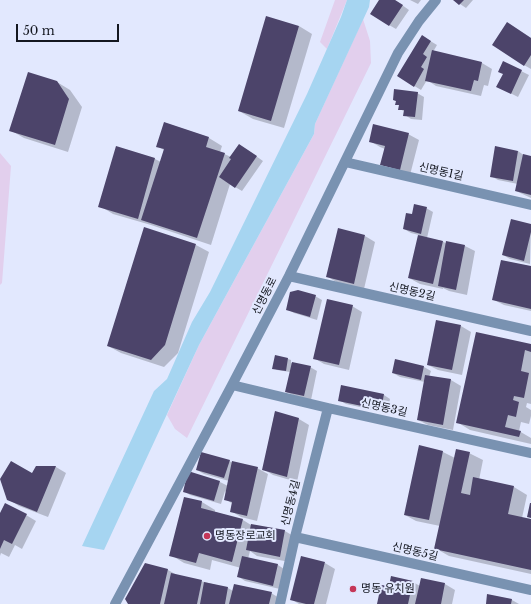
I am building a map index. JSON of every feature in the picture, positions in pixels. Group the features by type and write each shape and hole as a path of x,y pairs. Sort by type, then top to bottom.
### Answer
{"street":[{"name":"신명동로","path":"115,604 289,276 398,53 436,0"},
{"name":"신명동1길","path":"345,162 531,205"},
{"name":"신명동2길","path":"289,276 531,331"},
{"name":"신명동3길","path":"232,385 531,453"},
{"name":"신명동4길","path":"280,604 295,537 328,408"},
{"name":"신명동5길","path":"295,537 531,590"}],"shaded area":[{"path":"335,0 347,0 327,49 320,42"},
{"path":"363,19 370,41 371,63 187,438 175,429 167,415 199,345 314,134 315,124"},
{"path":"0,153 11,166 2,283 0,285"}],"water":[{"path":"347,0 370,0 369,7 315,124 314,134 199,345 104,550 82,546 154,391 167,379 192,322 210,292 307,94"}],"building":[{"path":"379,0 395,0 403,5 389,26 370,14"},
{"path":"453,0 464,0 459,5"},
{"path":"266,16 299,26 271,121 238,111"},
{"path":"507,22 531,38 531,55 524,66 492,45"},
{"path":"422,35 431,41 423,54 427,57 421,67 424,69 414,87 397,76"},
{"path":"432,50 482,62 478,81 474,80 471,91 425,81"},
{"path":"503,61 522,70 511,94 496,87 503,74 498,72"},
{"path":"28,72 57,81 69,99 55,145 9,131"},
{"path":"394,89 418,92 415,117 403,116 404,110 398,110 399,105 395,105 396,101 393,100"},
{"path":"164,122 209,137 206,147 225,153 197,238 141,220 164,149 156,147"},
{"path":"373,124 409,133 400,170 380,165 385,146 369,142"},
{"path":"239,144 257,156 235,188 219,177 231,159 229,158"},
{"path":"116,146 155,158 138,219 98,207"},
{"path":"495,146 518,151 513,181 490,177"},
{"path":"523,154 531,156 531,195 515,191"},
{"path":"414,204 427,207 421,234 403,229 406,213 412,214"},
{"path":"511,219 531,224 531,232 524,261 502,255"},
{"path":"144,227 196,244 165,345 151,360 107,346"},
{"path":"338,228 365,235 354,284 326,277"},
{"path":"418,235 443,241 433,284 408,278"},
{"path":"446,241 465,245 456,290 438,286"},
{"path":"501,260 531,266 531,309 492,300"},
{"path":"298,290 316,295 310,317 286,310 290,292"},
{"path":"327,299 353,305 339,365 313,359"},
{"path":"436,320 461,325 452,370 427,365"},
{"path":"476,332 531,344 531,352 525,350 521,371 529,373 524,398 514,396 513,400 519,402 516,417 508,415 505,427 521,431 519,437 456,423"},
{"path":"275,355 288,358 286,371 272,369"},
{"path":"395,359 424,366 421,380 392,373"},
{"path":"292,362 311,366 304,396 285,392"},
{"path":"425,375 451,379 443,425 417,420"},
{"path":"341,385 384,394 381,410 338,401"},
{"path":"275,411 299,418 287,477 262,470"},
{"path":"419,445 443,451 429,520 404,515"},
{"path":"456,449 470,452 461,493 470,495 473,477 514,486 508,514 531,519 531,570 434,549"},
{"path":"201,452 230,460 224,478 196,470"},
{"path":"11,461 32,473 36,466 56,466 37,512 7,500 0,479"},
{"path":"232,461 258,467 247,516 230,512 232,502 224,500"},
{"path":"188,471 220,481 214,501 183,492"},
{"name":"명동장로교회","path":"184,497 202,501 201,508 243,519 232,562 199,553 196,563 169,556"},
{"path":"5,503 27,514 12,544 4,540 0,549 0,513"},
{"path":"531,503 531,518 527,517"},
{"path":"251,524 285,530 280,557 246,550"},
{"path":"242,556 278,564 273,586 237,577"},
{"path":"301,556 325,562 314,604 306,604 290,600"},
{"path":"145,563 168,569 160,604 128,604 125,599"},
{"path":"171,573 202,580 197,604 164,604"},
{"path":"391,576 413,581 408,604 377,604 381,585 389,586"},
{"path":"421,578 445,583 441,604 415,604"},
{"path":"204,582 228,587 225,604 200,604"},
{"path":"234,584 272,592 269,604 229,604"},
{"path":"487,594 512,599 511,604 486,604"}],"place":[{"name":"명동장로교회","path":"207,536"},
{"name":"명동 유치원","path":"353,589"}]}
